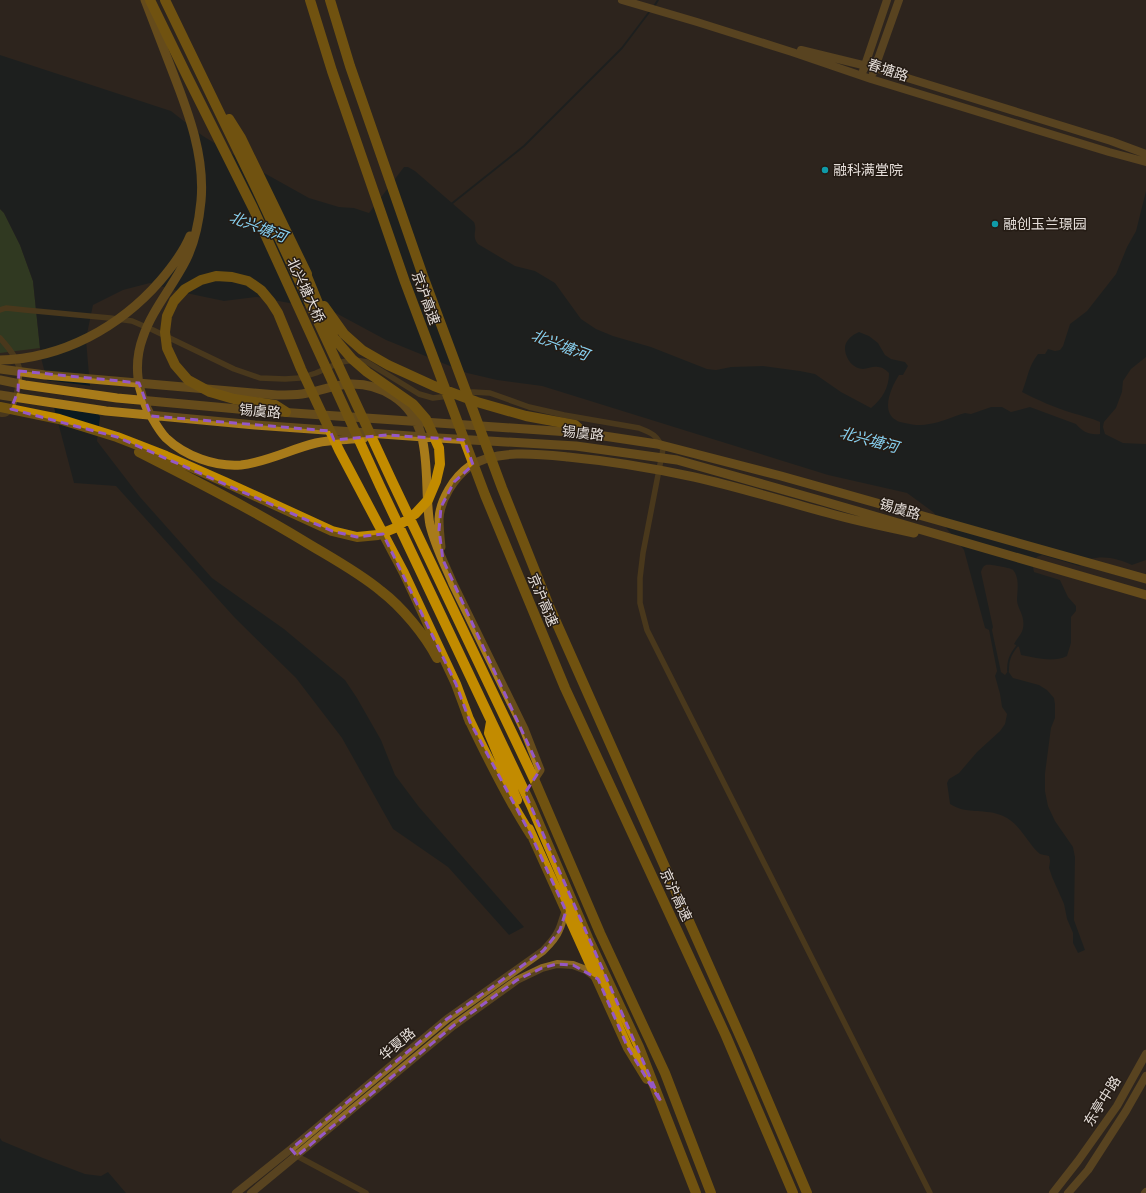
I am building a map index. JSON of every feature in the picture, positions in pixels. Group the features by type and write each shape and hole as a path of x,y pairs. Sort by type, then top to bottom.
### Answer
{"highway":[{"name":"北兴塘大桥","path":"150,0 253,208 380,486 531,805 588,938 640,1048 661,1102"},
{"name":"北兴塘大桥","path":"166,0 534,779 600,933 664,1072 711,1193"},
{"path":"166,0 222,106 241,138 304,269 328,313 344,334 362,350 388,365 434,386 477,402 526,416 575,425 584,433"},
{"name":"京沪高速","path":"310,0 332,71 405,282 485,495 565,688 723,1029 794,1193"},
{"name":"京沪高速","path":"330,0 350,66 422,276 502,488 549,606 748,1054 807,1193"},
{"path":"0,407 59,419 117,437 226,482 332,531 357,537 378,535 395,528 415,514 428,500 436,481 440,464 439,448 426,419 413,404 366,372 352,360 334,338 304,269"},
{"path":"286,412 275,405 234,399 210,392 188,380 175,365 167,348 165,332 167,316 174,301 185,289 201,280 216,276 232,277 248,281 261,290 271,302 278,313 301,369 339,450 404,573 456,684 470,722"},
{"path":"102,433 259,514 343,564 382,591 408,617 433,650 452,685 493,769 520,819 532,835"},
{"path":"491,722 488,733 532,835 628,1048 661,1102 696,1193"}],"main road":[{"path":"145,0 184,103 197,144 202,175 201,201 197,230 186,260 152,318 143,337 138,353 137,372 139,387 155,424 166,438 182,450 200,459 219,464 240,465 260,461 318,443 387,435"},
{"path":"0,360 31,357 71,346 98,332 120,318 138,304 168,272 182,251 198,218"},
{"path":"0,369 45,375 277,395 302,394 352,384 370,386 386,392 402,402 413,414 420,429 425,450 426,491 430,525 439,553 524,730 540,770 534,779"},
{"name":"锡虞路","path":"0,380 117,398 286,412 584,433 657,444 713,458 1146,579"},
{"name":"锡虞路","path":"0,395 106,411 255,425 387,435 576,446 677,460 1146,595"},
{"path":"443,560 439,518 451,487 461,474 471,465 498,456 516,454 556,455 592,459 694,477 830,514 981,547"}],"street":[{"name":"春塘路","path":"622,0 788,46 875,68 1111,141 1145,158"},
{"name":"春塘路","path":"634,0 643,5"},
{"path":"862,75 887,0"},
{"path":"871,79 898,0"},
{"name":"春塘路","path":"666,11 871,79 1108,152 1145,158"},
{"path":"0,310 6,308 132,321 234,369 260,378 285,380 300,378 341,362 355,360 367,362 419,394 433,398 473,392 490,393 529,407 564,415 638,428 649,431 659,439 663,449 642,553 640,578 640,603 647,630 930,1193"},
{"path":"0,338 12,354 19,367 18,391 10,410 3,415 0,414"},
{"name":"华夏路","path":"236,1193 291,1150 447,1019 543,951 553,941 560,930 566,911"},
{"name":"华夏路","path":"251,1193 453,1026 517,980 542,968 557,964 573,965 586,970 598,979"},
{"name":"东亭中路","path":"1053,1193 1117,1106 1146,1054"},
{"name":"东亭中路","path":"1068,1193 1088,1170 1126,1111 1146,1076"},
{"path":"291,1150 297,1156 366,1193"}],"highlighted area":[{"path":"19,371 139,383 151,416 330,431 334,440 387,435 464,440 473,465 454,482 441,507 439,530 443,560 540,770 525,793 661,1102 628,1048 598,979 573,965 557,964 542,968 517,980 453,1026 297,1156 291,1149 447,1019 543,951 560,930 566,911 531,835 470,722 456,684 383,534 357,537 332,531 117,437 11,409 18,391"}],"green space":[{"path":"0,209 4,213 20,245 33,281 40,348 0,353"}],"water":[{"name":"北兴塘河","path":"0,55 171,111 203,136 257,169 309,198 339,207 354,208 369,213 404,167 408,167 415,171 474,222 475,238 478,244 515,266 535,271 555,283 581,319 596,329 613,336 651,347 707,369 716,370 731,367 763,366 815,374 841,392 871,408 884,393 888,384 889,373 879,367 859,369 848,360 845,350 847,341 856,333 859,332 869,336 878,343 885,355 891,359 905,362 908,366 903,375 899,375 896,380 888,405 891,416 897,421 914,425 923,425 942,421 965,413 971,414 991,407 1002,407 1011,412 1030,407 1076,424 1086,432 1100,434 1100,422 1053,406 1022,392 1030,368 1038,354 1045,354 1048,349 1055,351 1060,350 1063,346 1070,324 1087,311 1116,274 1127,247 1136,231 1146,191 1146,357 1131,369 1123,381 1122,392 1116,408 1104,422 1103,427 1105,434 1123,443 1146,444 1146,560 1132,565 1112,558 1101,557 1087,560 1079,566 1042,555 1037,557 1033,567 1034,572 1060,580 1068,597 1076,606 1076,611 1071,617 1071,643 1067,656 1051,660 1021,655 1019,647 1014,644 1022,632 1023,623 1017,601 1017,577 1013,570 1004,567 985,565 981,572 1001,672 1005,675 1008,671 1013,678 1039,685 1047,690 1054,698 1055,718 1051,728 1045,774 1045,791 1048,806 1055,821 1073,847 1075,857 1074,920 1085,950 1078,953 1073,943 1073,933 1067,919 1064,904 1049,868 1049,856 1038,852 1016,826 1003,816 990,812 969,811 950,804 947,783 949,779 959,773 977,752 1000,731 1005,724 1007,714 1002,707 995,676 997,671 989,630 985,628 964,550 933,512 907,493 828,475 542,386 497,380 467,373 386,340 332,311 257,297 224,301 181,292 150,283 123,290 93,305 86,339 91,398 100,417 97,441 140,497 212,578 284,629 345,680 381,740 395,775 419,807 524,927 509,935 448,867 393,829 342,738 296,678 235,618 116,486 74,483 41,358 33,281 20,245 4,213 0,209"},
{"path":"0,1138 2,1141 85,1174 101,1176 108,1172 126,1193 0,1193"}],"pier":[{"path":"45,380 92,386 93,398 101,414 53,408"}],"waterway":[{"path":"653,8 658,0"},
{"path":"450,205 524,146 622,48 650,11"},
{"path":"1008,671 1010,658 1017,646"}],"place":[{"name":"融科满堂院","path":"825,170"},
{"name":"融创玉兰璟园","path":"995,224"}]}
